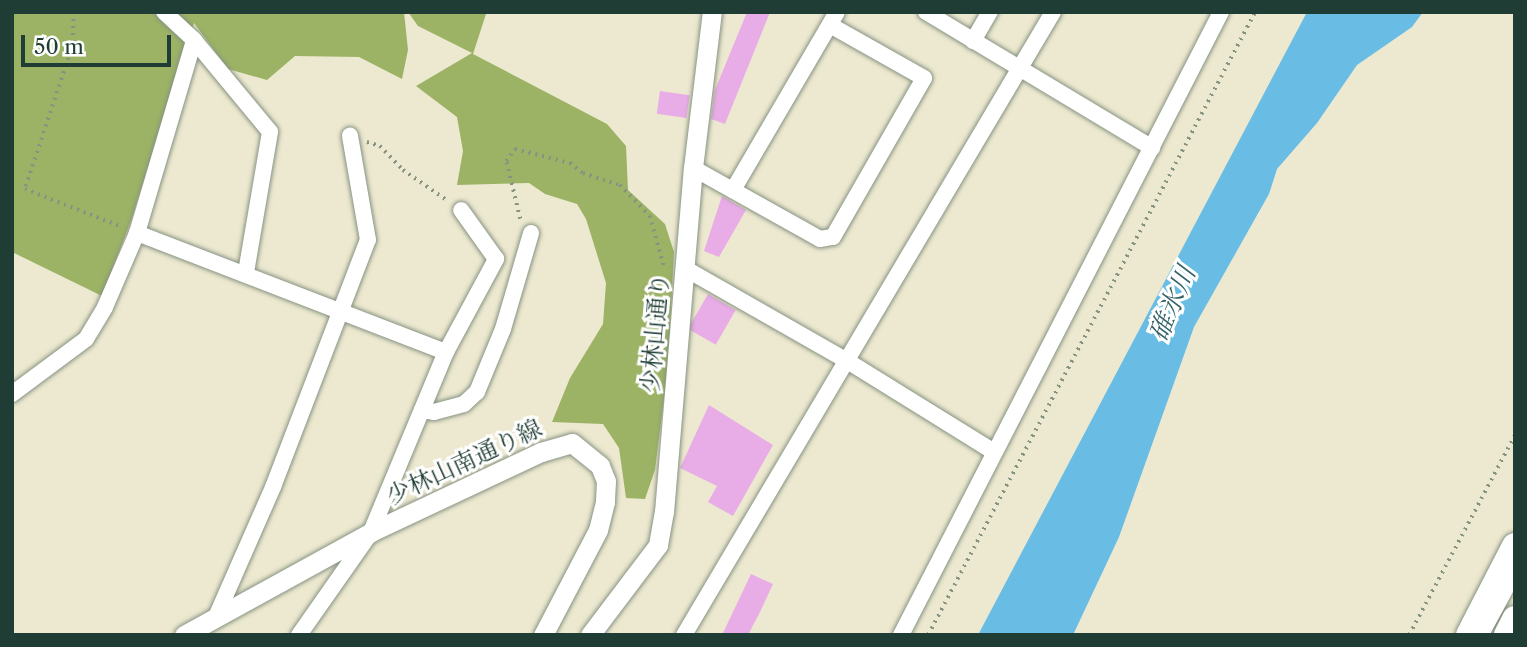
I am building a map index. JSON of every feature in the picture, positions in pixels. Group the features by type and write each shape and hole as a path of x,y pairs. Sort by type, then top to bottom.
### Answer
{"highway":[{"path":"1469,635 1515,546"},
{"path":"1507,635 1515,619"}],"street":[{"path":"164,12 194,40 270,132 246,273"},
{"name":"少林山通り","path":"590,635 658,545 686,269 693,168 712,12"},
{"path":"926,12 1152,148"},
{"path":"973,41 990,12"},
{"path":"684,635 849,362 1053,12"},
{"path":"901,635 1221,12"},
{"path":"693,168 820,239 833,237 924,78 833,19 733,190"},
{"path":"12,394 86,339 137,233 194,40"},
{"path":"216,617 273,487 339,309 368,240 350,136"},
{"path":"299,635 371,532 446,352 496,259 461,210"},
{"path":"422,410 434,412 464,404 477,392 503,330 526,227"},
{"path":"137,233 446,352"},
{"path":"686,269 849,362 994,452"},
{"name":"少林山南通り線","path":"184,635 371,532 559,444 583,449 600,466 606,481 605,502 598,530 543,635"}],"lane":[{"path":"1485,635 1515,580"}],"path":[{"path":"74,12 73,45 25,189 137,233"},
{"path":"928,635 1255,12"},
{"path":"350,136 380,146 403,170 461,210"},
{"path":"526,227 506,161 515,149 570,163 583,173 620,185 650,216 667,276 683,296"},
{"path":"1409,635 1515,435"}],"green space":[{"path":"12,12 404,12 408,50 402,79 359,57 295,56 267,80 228,69 194,23 131,221 102,296 12,252"},
{"path":"408,12 495,12 486,14 473,54 607,124 626,146 628,190 665,224 674,252 668,366 655,470 645,499 626,498 619,448 603,424 552,422 570,378 603,324 606,283 586,219 577,204 545,194 529,183 457,185 463,151 457,117 416,86 472,53 418,26"}],"water":[{"name":"碓氷川","path":"1307,12 1423,12 1412,27 1357,65 1317,123 1277,169 1269,194 1194,327 1119,537 1073,635 978,635"}],"building":[{"path":"747,12 770,12 725,124 711,119 715,90"},
{"path":"660,91 690,95 687,118 657,114"},
{"path":"722,196 746,210 719,257 704,251"},
{"path":"708,294 736,310 716,345 688,329"},
{"path":"709,405 773,445 733,516 708,502 717,486 680,468"},
{"path":"751,574 773,584 760,612 748,635 722,635"}]}
